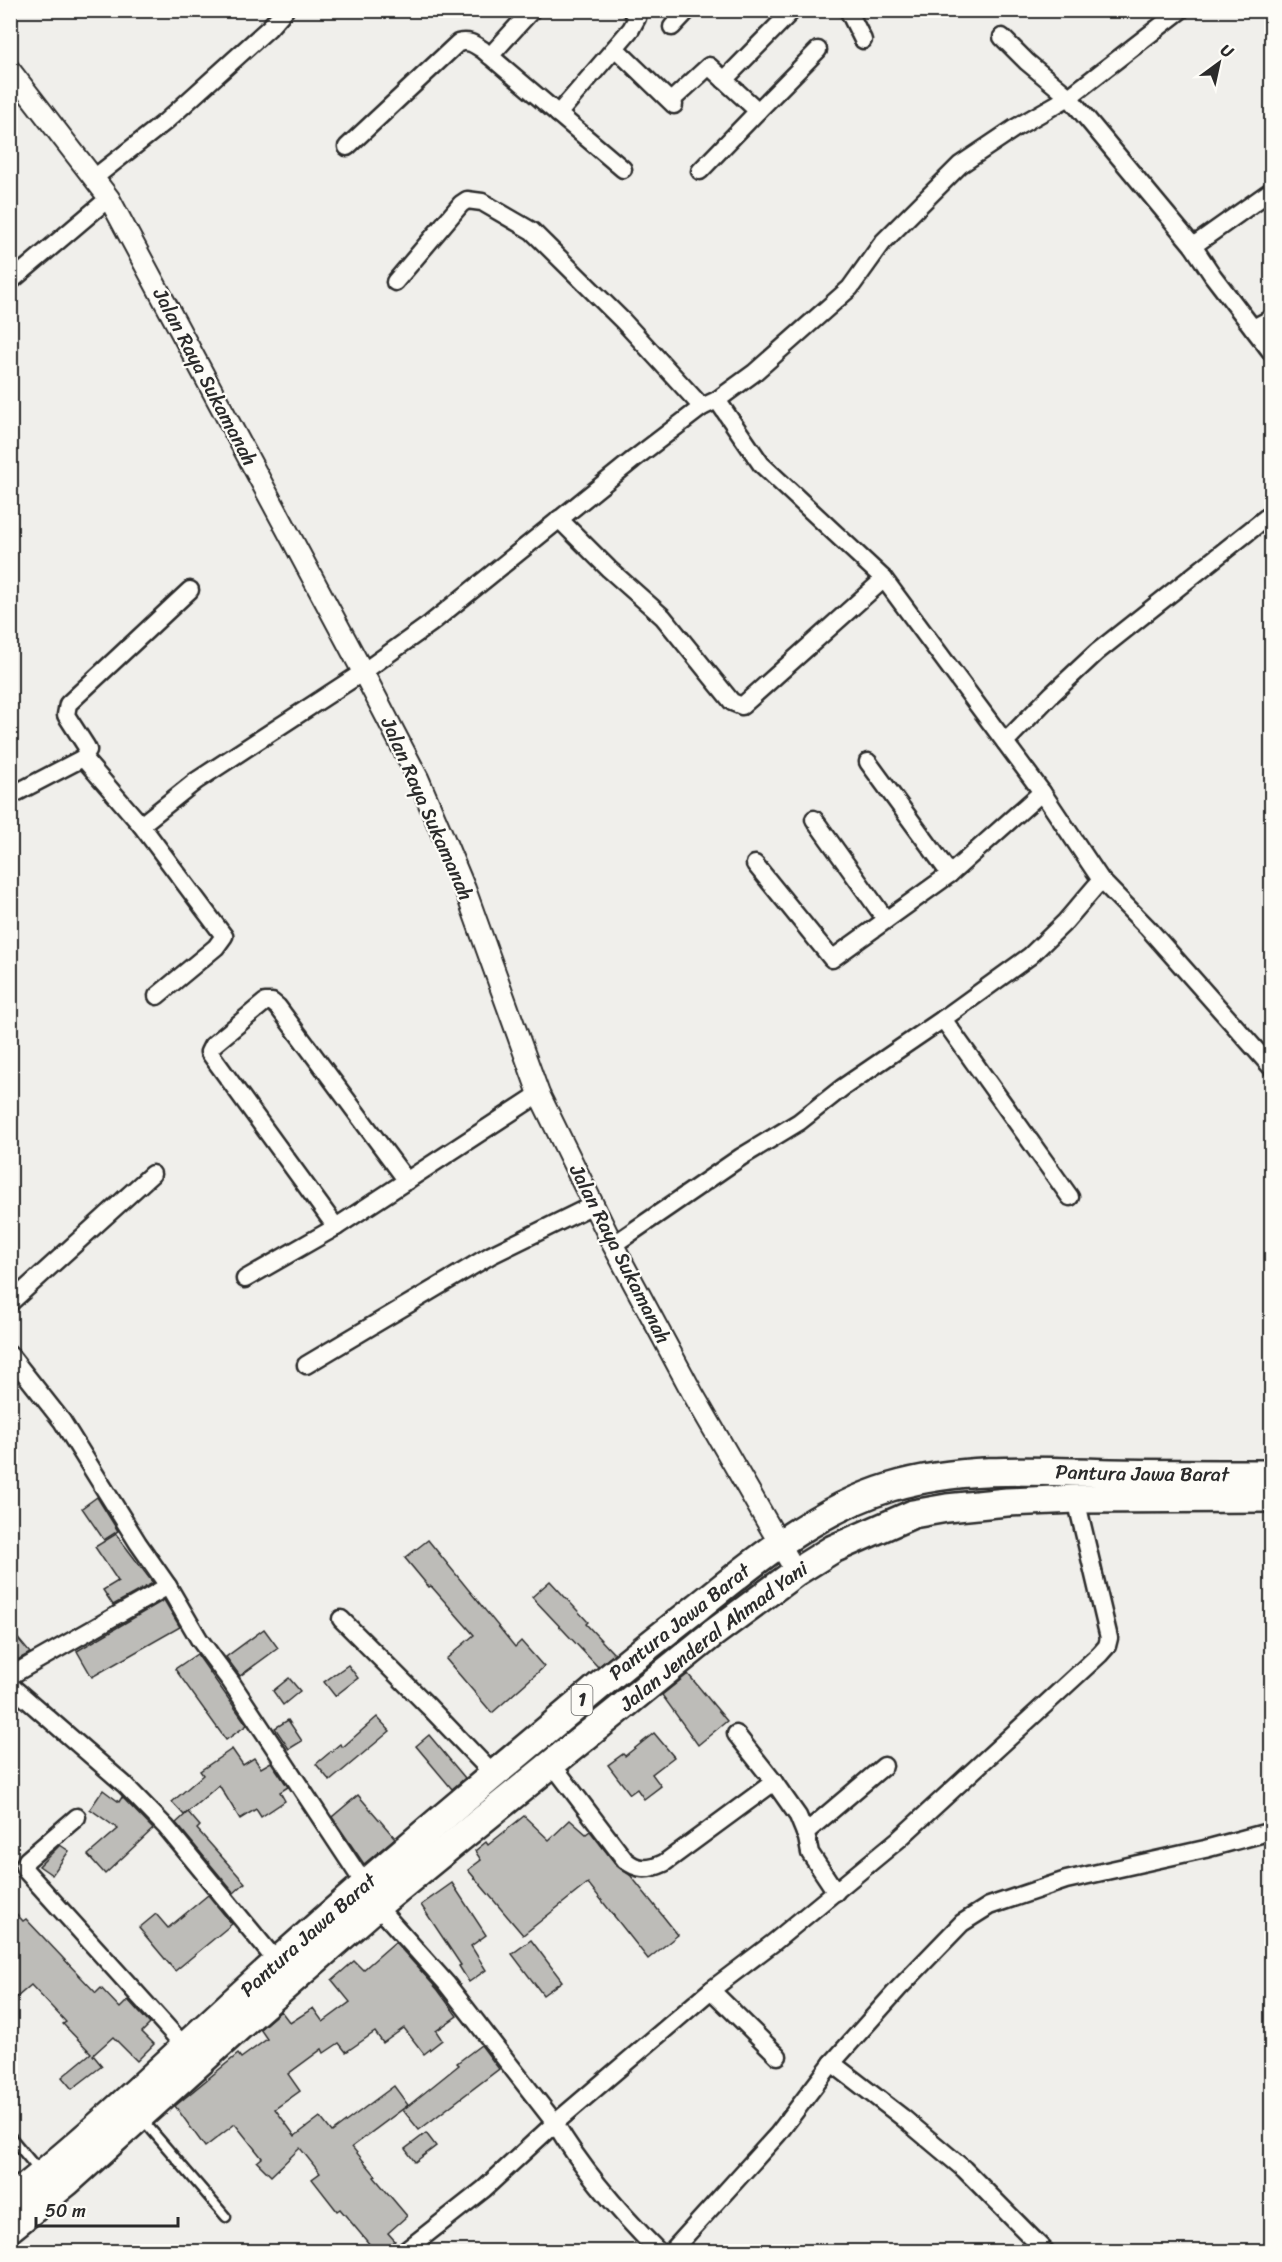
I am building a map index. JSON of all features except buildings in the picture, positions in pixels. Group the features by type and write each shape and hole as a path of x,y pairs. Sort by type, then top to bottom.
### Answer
{"highway":[{"name":"Pantura Jawa Barat","path":"10,2200 43,2175 186,2048 277,1962 371,1896 494,1775 627,1662 779,1544 820,1518 856,1499 894,1486 939,1478 1016,1472 1272,1474"},
{"name":"Jalan Jenderal Ahmad Yani","path":"10,2229 67,2182 140,2115 371,1896 552,1764 656,1677 796,1572 833,1549 913,1514 947,1508 1076,1499 1272,1498"}],"street":[{"path":"94,178 165,122 269,28 285,10"},
{"path":"490,56 532,10"},
{"path":"558,114 636,21 637,18 631,10"},
{"path":"672,27 688,10"},
{"path":"848,10 863,40"},
{"path":"141,825 196,781 363,672 430,624 559,519 754,373 850,288 883,242 960,165 1005,134 1069,97 1181,10"},
{"path":"724,80 790,13"},
{"path":"1002,37 1027,62 1069,97 1193,246 1272,353"},
{"path":"347,147 458,43 464,41 472,42 490,56 623,169"},
{"path":"615,48 673,103 709,66 758,111"},
{"path":"700,171 818,50"},
{"name":"Jalan Raya Sukamanah","path":"10,70 109,198 363,672 418,778 442,834 489,953 539,1094 613,1245 693,1394 796,1572"},
{"path":"1193,246 1272,190"},
{"path":"10,282 109,198"},
{"path":"395,282 467,200 483,202 532,231 710,404 762,464 884,579 1042,792 1101,880 1148,928 1272,1068"},
{"path":"1254,328 1272,318"},
{"path":"1005,742 1097,652 1272,513"},
{"path":"559,519 609,569 663,617 732,702 742,706 884,579"},
{"path":"10,796 83,758 88,750 66,715 65,710 68,704 190,590"},
{"path":"83,758 141,825 224,936 216,947 157,996"},
{"path":"868,762 950,874"},
{"path":"755,864 832,959 950,874 1042,792"},
{"path":"814,819 886,920"},
{"path":"613,1245 741,1157 799,1122 842,1088 944,1019 1030,956 1065,922 1101,880"},
{"path":"336,1227 209,1052 212,1046 265,1002 272,1002 278,1006 407,1181"},
{"path":"944,1019 1070,1197"},
{"path":"245,1279 336,1227 539,1094"},
{"path":"10,1303 152,1174"},
{"path":"306,1365 491,1255 593,1205"},
{"path":"10,1355 62,1421 138,1543 168,1586 199,1639 231,1682 371,1896 446,1983 555,2123 566,2142 594,2179 659,2252"},
{"path":"404,2252 484,2189 555,2123 711,1990 836,1892 899,1839 1107,1646 1109,1638 1076,1499"},
{"path":"10,1676 168,1586"},
{"path":"341,1619 494,1775"},
{"path":"10,1685 124,1784 166,1827 277,1962"},
{"path":"736,1734 798,1816 810,1853 836,1892"},
{"path":"552,1764 625,1860 640,1869 652,1868 664,1863 774,1782"},
{"path":"805,1833 884,1766"},
{"path":"77,1817 27,1860 24,1866 26,1871 186,2048"},
{"path":"671,2252 778,2134 832,2063 947,1936 962,1923 989,1906 1066,1880 1205,1849 1272,1831"},
{"path":"711,1990 778,2056"},
{"path":"832,2063 902,2116 964,2169 1046,2252"}],"lane":[{"path":"140,2115 226,2217"},
{"path":"10,2136 43,2175"}]}
